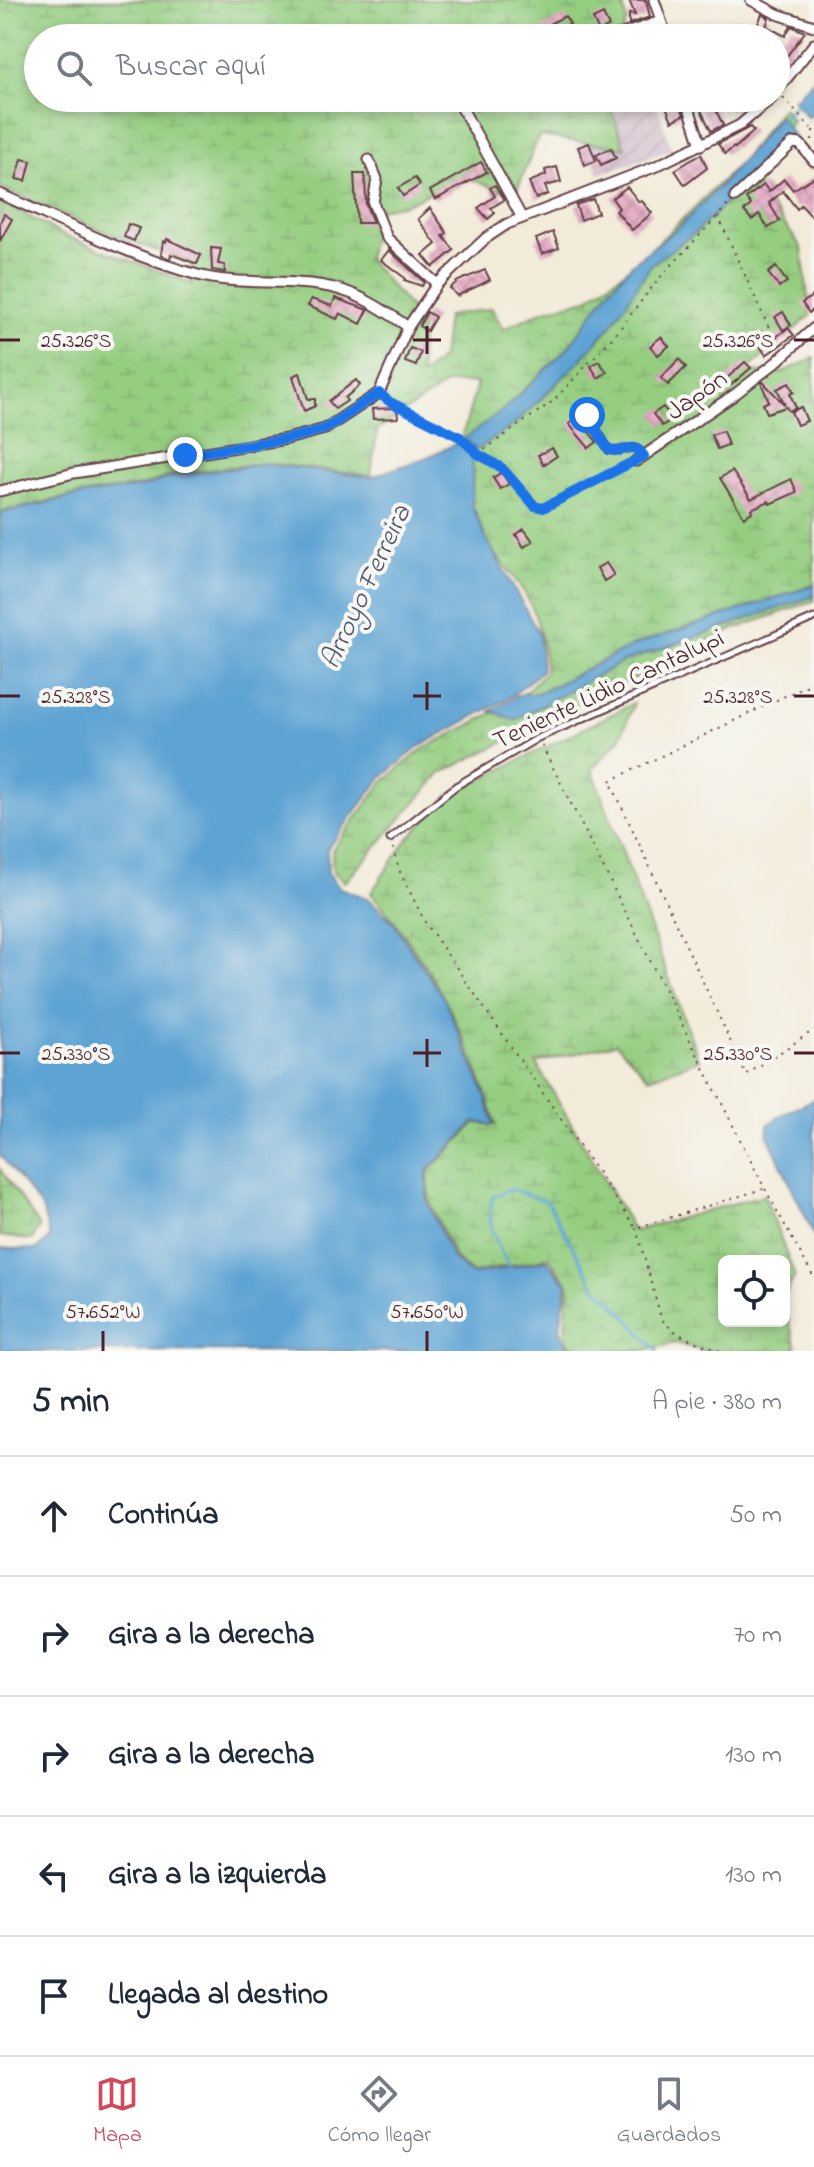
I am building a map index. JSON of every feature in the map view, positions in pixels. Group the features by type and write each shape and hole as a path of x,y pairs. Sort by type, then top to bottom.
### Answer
{"street":[{"path":"654,0 662,24"},
{"path":"751,0 777,14 814,26"},
{"path":"652,24 661,21"},
{"path":"790,74 814,44"},
{"path":"464,112 522,218"},
{"path":"690,112 701,145"},
{"path":"0,491 74,473 287,439 325,429 379,393 408,327 437,284 486,238 522,218 654,167 740,125 755,112"},
{"path":"735,197 793,143 800,144 813,159"},
{"path":"369,160 377,179 373,203 387,238 437,284"},
{"path":"0,194 115,247 200,275 348,292 408,327"},
{"name":"Japón","path":"640,459 734,395 814,328"}],"lane":[{"path":"587,415 609,450 615,452 632,446 639,449 640,459"},
{"name":"Teniente Lidio Cantalupi","path":"390,839 456,786 538,738 814,618"}],"path":[{"path":"790,104 813,126 813,159"},
{"path":"477,453 553,401 735,197"},
{"path":"718,216 782,356"},
{"path":"379,393 390,402 460,437 477,453 502,468 535,506 543,508 640,459"},
{"path":"814,682 610,781 746,1075 814,1030"},
{"path":"538,738 765,1189 814,1278"},
{"path":"390,839 399,870 425,922 636,1228 661,1318 667,1327 680,1336 720,1351"},
{"path":"636,1228 765,1189"}],"shaded area":[{"path":"579,112 659,112 672,149 599,174"}],"green space":[{"path":"0,0 621,0 625,24 24,24 24,112 612,112 625,148 539,136 515,195 464,177 406,204 379,209 367,259 421,320 420,376 442,358 447,316 492,308 503,329 545,310 587,299 639,261 739,164 779,112 786,112 792,120 757,187 802,248 810,316 745,372 781,373 814,358 814,601 732,630 441,773 345,882 333,871 332,850 384,781 423,749 518,700 546,671 541,636 530,603 482,537 469,510 468,475 474,451 461,441 477,383 448,383 377,430 371,476 264,463 175,474 142,486 77,495 0,512 0,201 63,235 193,284 190,263 80,222 0,187"},
{"path":"634,703 620,739 592,769 699,1060 649,1078 616,1043 536,1063 634,1231 764,1195 787,1255 718,1255 718,1327 790,1325 796,1346 792,1351 705,1351 676,1343 639,1351 579,1348 568,1343 565,1326 569,1284 549,1258 472,1273 455,1258 429,1200 428,1172 476,1123 496,1125 474,1062 446,1002 412,946 371,893 406,841 448,796"},
{"path":"0,1169 40,1227 32,1240 0,1236"},
{"path":"790,1263 795,1276 790,1286"}],"water":[{"path":"814,79 814,111 808,118 793,100"},
{"path":"779,116 794,137 696,232 652,264 610,327 579,362 516,423 477,450 465,438 502,411 567,349 610,289 633,263 679,227 721,185"},
{"path":"460,442 473,451 472,505 486,538 539,634 542,670 512,696 420,746 382,777 327,849 328,873 340,888 368,898 393,922 445,1000 485,1094 494,1125 475,1122 427,1172 427,1201 453,1259 472,1275 547,1260 567,1284 560,1327 567,1345 586,1351 0,1351 0,1248 36,1250 50,1238 42,1208 0,1155 0,513 77,496 142,487 175,476 265,464 371,477"},
{"path":"814,585 814,596 623,662 515,720 491,711 521,694 543,691 634,645"},
{"path":"814,1099 814,1235 768,1136 768,1125"}],"building":[{"path":"629,0 646,0 650,17 629,24 629,14 635,15"},
{"path":"603,14 608,24 595,24 593,19"},
{"path":"762,14 769,18 767,24 758,24"},
{"path":"565,16 570,24 549,24"},
{"path":"791,26 805,32 790,52"},
{"path":"668,112 683,112 684,115 672,121"},
{"path":"702,112 717,112 723,125 711,131"},
{"path":"750,127 754,131 725,154 718,144"},
{"path":"589,143 596,161 585,165 578,147"},
{"path":"611,148 616,158 601,165 596,155"},
{"path":"701,154 707,168 685,185 675,170"},
{"path":"22,159 31,161 26,181 16,179"},
{"path":"481,162 487,172 435,200 430,191"},
{"path":"557,167 561,182 545,186 548,194 536,199 529,182 546,175 545,170"},
{"path":"354,174 365,174 366,205 373,223 357,223"},
{"path":"814,177 814,219 801,205 797,209 783,191 769,203 780,221 768,228 759,214 752,220 744,211 751,205 746,198 764,185 769,192 784,179 793,190"},
{"path":"415,178 420,185 403,196 398,188"},
{"path":"495,185 504,200 491,208 495,213 488,219 478,208 495,196 490,188"},
{"path":"627,187 652,213 632,230 616,211 619,208 612,198"},
{"path":"593,199 598,213 581,220 576,205"},
{"path":"430,208 447,233 443,236 454,250 433,267 423,255 436,244 418,219"},
{"path":"4,214 12,219 0,241 0,223"},
{"path":"128,224 139,228 134,241 124,237"},
{"path":"553,232 559,248 542,254 536,239"},
{"path":"167,239 201,255 197,264 171,254 170,259 161,255 163,241"},
{"path":"211,248 221,249 218,264 225,265 225,272 212,270"},
{"path":"389,250 424,282 422,286 404,280 381,260"},
{"path":"776,267 787,282 779,287 768,273"},
{"path":"485,270 490,280 457,296 450,288 458,281"},
{"path":"814,295 814,309 809,313 802,303"},
{"path":"335,298 368,310 361,324 340,313 337,319 308,306 311,299 332,306"},
{"path":"427,312 435,317 427,331 419,326"},
{"path":"783,312 791,325 783,330 775,317"},
{"path":"788,328 794,335 766,355 754,337 761,332 768,343"},
{"path":"661,337 669,346 658,355 650,346"},
{"path":"410,348 421,352 416,366 405,362"},
{"path":"679,359 686,367 668,385 661,378"},
{"path":"599,361 607,372 598,378 591,366"},
{"path":"745,362 751,368 731,385 726,379"},
{"path":"300,373 308,399 315,399 315,406 304,411 293,376"},
{"path":"356,380 360,385 345,398 347,401 335,409 329,401"},
{"path":"763,382 785,405 777,389 789,383 796,408 789,411 786,407 767,413 763,404 769,401"},
{"path":"663,407 672,419 662,426 653,414"},
{"path":"801,407 807,421 797,425 791,412"},
{"path":"397,408 398,418 373,419 372,409"},
{"path":"582,413 585,427 597,442 589,448 569,424"},
{"path":"723,431 728,445 717,449 711,435"},
{"path":"552,448 557,456 543,465 538,455"},
{"path":"732,471 751,499 791,479 797,492 751,509 752,512 744,517 720,478"},
{"path":"502,472 509,484 500,489 493,478"},
{"path":"524,529 533,541 524,547 516,535"},
{"path":"606,563 614,575 604,581 597,568"}],"waterway":[{"name":"Arroyo Ferreira","path":"790,110 798,101"},
{"name":"Arroyo Ferreira","path":"779,122 788,112"},
{"path":"510,1270 494,1234 490,1216 493,1197 510,1189 547,1201 595,1286 657,1351"}],"route":[{"path":"185,455 287,439 325,429 379,393 390,402 460,437 478,454 502,468 535,506 543,508 644,456 632,446 615,452 609,450 587,415"}]}
